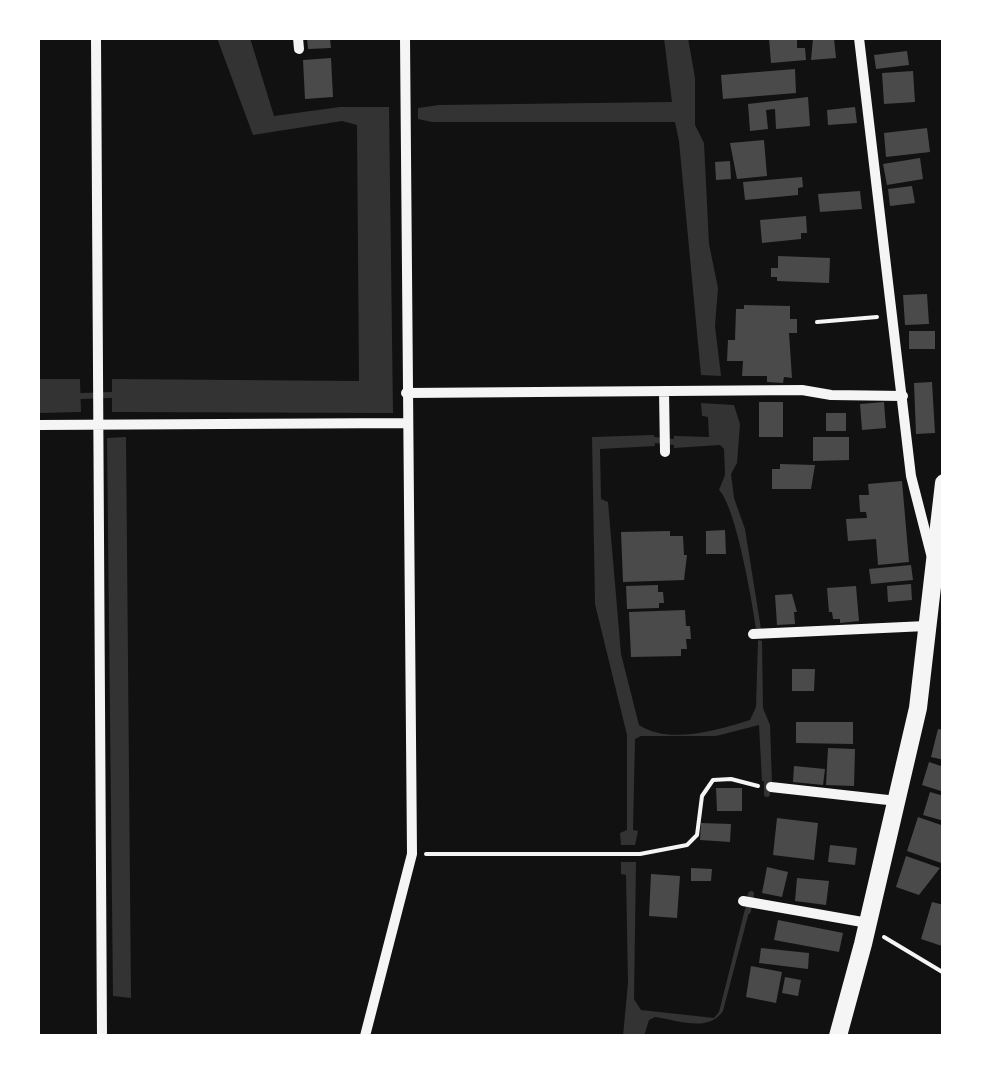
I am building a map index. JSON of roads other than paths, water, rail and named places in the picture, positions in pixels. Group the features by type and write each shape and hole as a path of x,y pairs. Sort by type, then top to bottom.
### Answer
{"highway":[{"path":"838,1036 918,708 944,483"}],"street":[{"path":"96,38 102,1036"},
{"path":"365,1036 412,854 405,38"},
{"path":"859,38 911,476 934,565"},
{"path":"406,393 802,390 831,396 904,396"},
{"path":"664,392 665,452"},
{"path":"38,425 406,423"},
{"path":"758,634 926,626"},
{"path":"771,787 896,801"},
{"path":"749,902 868,924"}],"waterway":[{"path":"81,396 111,395"},
{"path":"655,440 674,442"},
{"path":"767,782 767,794"},
{"path":"748,911 751,894"}]}
